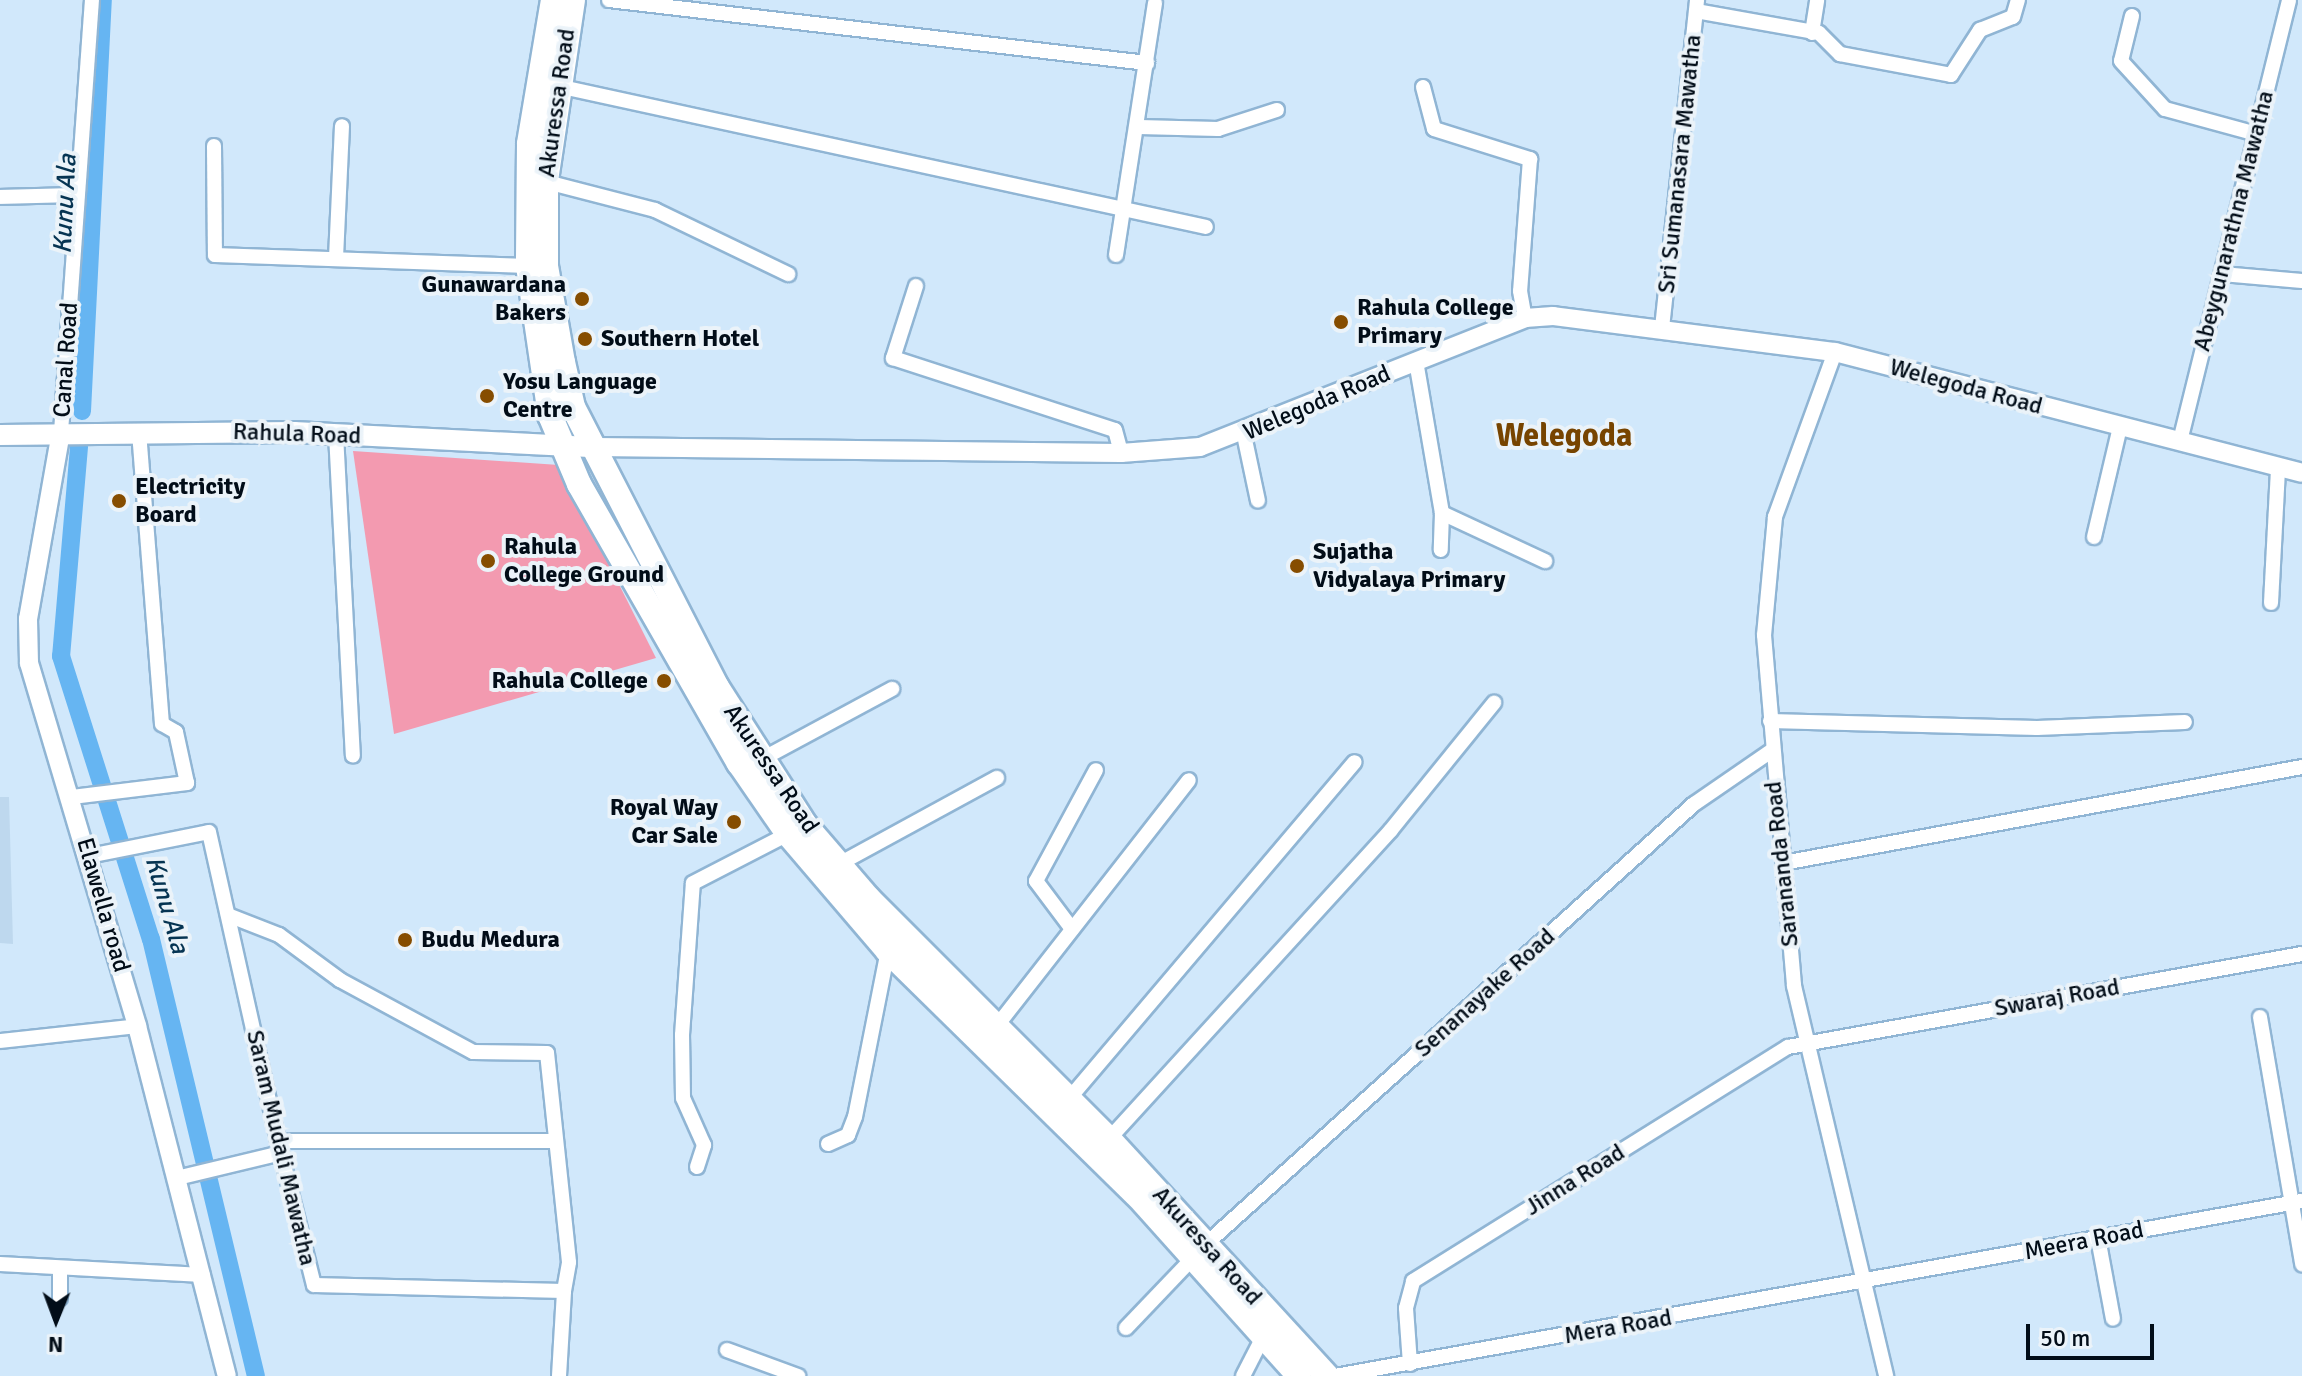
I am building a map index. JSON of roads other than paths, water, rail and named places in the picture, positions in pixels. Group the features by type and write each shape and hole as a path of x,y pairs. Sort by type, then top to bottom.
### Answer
{"highway":[{"name":"Akuressa Road","path":"553,0 528,266 561,447 699,697 788,834 888,951 1034,1082 1199,1252 1327,1376"},
{"name":"Akuressa Road","path":"546,84 573,0"},
{"name":"Akuressa Road","path":"537,180 554,323 573,407 762,759 839,864 996,1027 1034,1082 1068,1100 1109,1139 1263,1337 1299,1376"}],"main road":[{"name":"Rahula Road","path":"0,435 61,432 336,434 595,447"}],"street":[{"name":"Canal Road","path":"61,432 92,0"},
{"path":"609,0 1147,63"},
{"path":"1812,33 1817,0"},
{"path":"1696,6 1812,33 1840,54 1951,75 1980,30 2013,17 2018,0"},
{"name":"Abeygunarathna Mawatha","path":"2180,441 2289,0"},
{"path":"1116,255 1139,127 1155,3"},
{"name":"Sri Sumanasara Mawatha","path":"1662,328 1696,6"},
{"path":"2132,16 2121,61 2165,109 2257,134"},
{"path":"546,84 1206,227"},
{"path":"1423,87 1434,129 1530,159 1520,291 1525,318"},
{"path":"1139,127 1218,129 1277,110"},
{"path":"336,258 342,126"},
{"path":"214,146 215,255 528,266"},
{"path":"537,180 655,210 788,274"},
{"path":"0,197 77,195"},
{"path":"2222,274 2302,281"},
{"path":"916,286 893,358 1115,430 1121,453"},
{"name":"Welegoda Road","path":"595,447 1121,453 1200,447 1244,435 1525,318 1662,328 1835,352 2302,473"},
{"name":"Sarananda Road","path":"1835,352 1766,553 1771,751 1794,986 1813,1042 1886,1376"},
{"path":"1416,361 1442,513 1441,550"},
{"path":"2094,537 2120,427"},
{"name":"Elawella road","path":"61,432 28,619 29,663 72,797 137,1026 227,1376"},
{"path":"72,797 187,783 176,732 162,724 139,432"},
{"path":"336,434 353,756"},
{"path":"1244,435 1258,501"},
{"path":"2271,603 2278,469"},
{"path":"1442,513 1545,561"},
{"path":"762,759 892,689"},
{"path":"1109,1139 1391,830 1494,703"},
{"path":"1770,721 2037,728 2185,722"},
{"name":"Senanayake Road","path":"1126,1328 1199,1252 1694,804 1771,751"},
{"path":"1068,1100 1355,762"},
{"path":"1783,863 2302,767"},
{"path":"1072,929 1036,881 1096,770"},
{"path":"839,864 997,778"},
{"path":"996,1027 1189,780"},
{"name":"Saram Mudali Mawatha","path":"89,856 209,832 314,1285 564,1291"},
{"path":"697,1167 704,1145 683,1098 682,1035 693,883 788,834"},
{"path":"228,915 279,935 340,980 473,1052 547,1053 569,1262 564,1291 559,1376"},
{"path":"828,1144 848,1135 855,1117 888,951"},
{"name":"Swaraj Road","path":"1813,1042 2302,954"},
{"path":"2260,1017 2296,1202 2302,1264"},
{"path":"0,1041 137,1026"},
{"name":"Jinna Road","path":"1410,1364 1406,1308 1413,1281 1788,1047 1813,1042"},
{"path":"177,1178 280,1147 556,1141"},
{"name":"Meera Road","path":"1867,1283 2296,1202"},
{"path":"2098,1238 2113,1319"},
{"path":"0,1264 203,1275"},
{"path":"60,1268 60,1298"},
{"name":"Mera Road","path":"1335,1376 1367,1373 1867,1283"},
{"path":"1243,1376 1263,1337"},
{"path":"727,1350 798,1376"}],"waterway":[{"name":"Kunu Ala","path":"82,411 103,0"},
{"name":"Kunu Ala","path":"79,447 61,656 151,939 256,1376"}],"place":[{"name":"Gunawardana Bakers","path":"582,299"},
{"name":"Rahula College Primary","path":"1341,322"},
{"name":"Southern Hotel","path":"585,339"},
{"name":"Yosu Language Centre","path":"487,396"},
{"name":"Electricity Board","path":"119,501"},
{"name":"Rahula College Ground","path":"488,561"},
{"name":"Sujatha Vidyalaya Primary","path":"1297,566"},
{"name":"Rahula College","path":"664,681"},
{"name":"Royal Way Car Sale","path":"734,822"},
{"name":"Budu Medura","path":"405,940"}],"district":[{"name":"Welegoda","path":"1564,436"}]}
